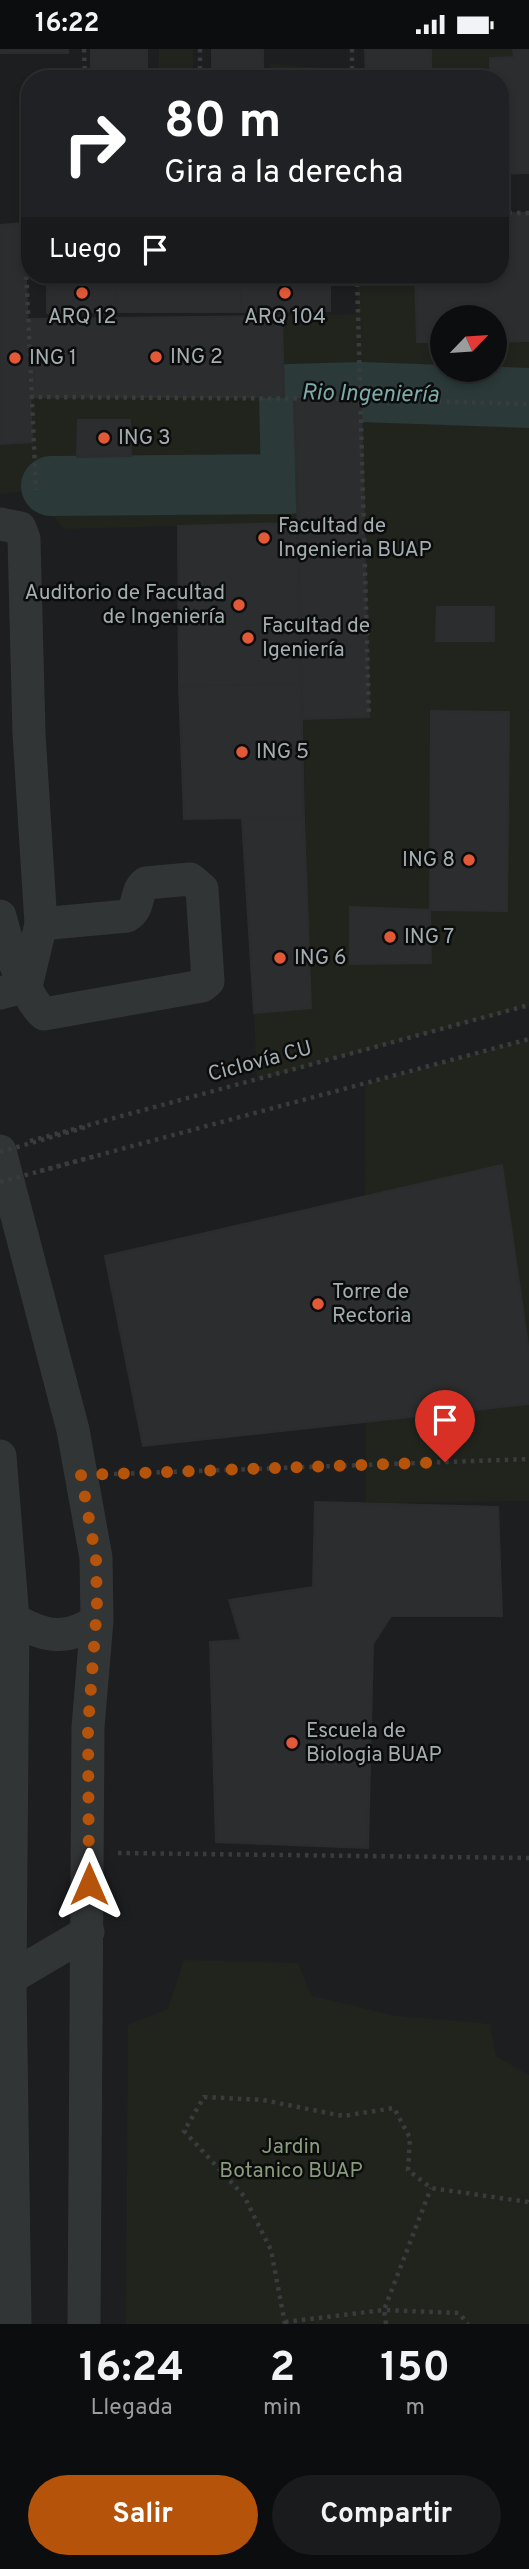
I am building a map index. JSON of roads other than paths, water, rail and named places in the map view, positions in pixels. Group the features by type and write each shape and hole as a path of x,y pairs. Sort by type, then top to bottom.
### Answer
{"lane":[{"path":"0,524 20,529 24,539 27,698 41,924 13,989"},
{"path":"0,916 13,989 44,1014 202,986 208,981 202,889 190,879 146,883 141,887 136,907 127,916 41,924"},
{"path":"1,1166 74,1430 96,1558 97,1620 88,1727 90,1852 84,2324"},
{"path":"0,1456 13,1619 5,1982 15,2324"},
{"path":"13,1619 34,1632 50,1636 69,1636 97,1620"},
{"path":"5,1982 88,1932"}],"waterway":[{"name":"Rio Ingeniería","path":"51,486 291,484 289,394 361,392 529,398"}],"place":[{"name":"ARQ 12","path":"82,293"},
{"name":"ARQ 104","path":"285,293"},
{"name":"ING 2","path":"156,357"},
{"name":"ING 1","path":"15,358"},
{"name":"ING 3","path":"104,438"},
{"name":"Facultad de Ingenieria BUAP","path":"264,538"},
{"name":"Auditorio de Facultad de Ingeniería","path":"239,605"},
{"name":"Facultad de Igeniería","path":"248,638"},
{"name":"ING 5","path":"242,752"},
{"name":"ING 8","path":"469,860"},
{"name":"ING 7","path":"390,937"},
{"name":"ING 6","path":"280,958"},
{"name":"Torre de Rectoria","path":"318,1304"},
{"name":"Escuela de Biologia BUAP","path":"292,1743"}],"park label":[{"name":"Jardin Botanico BUAP","path":"291,2159"}]}
